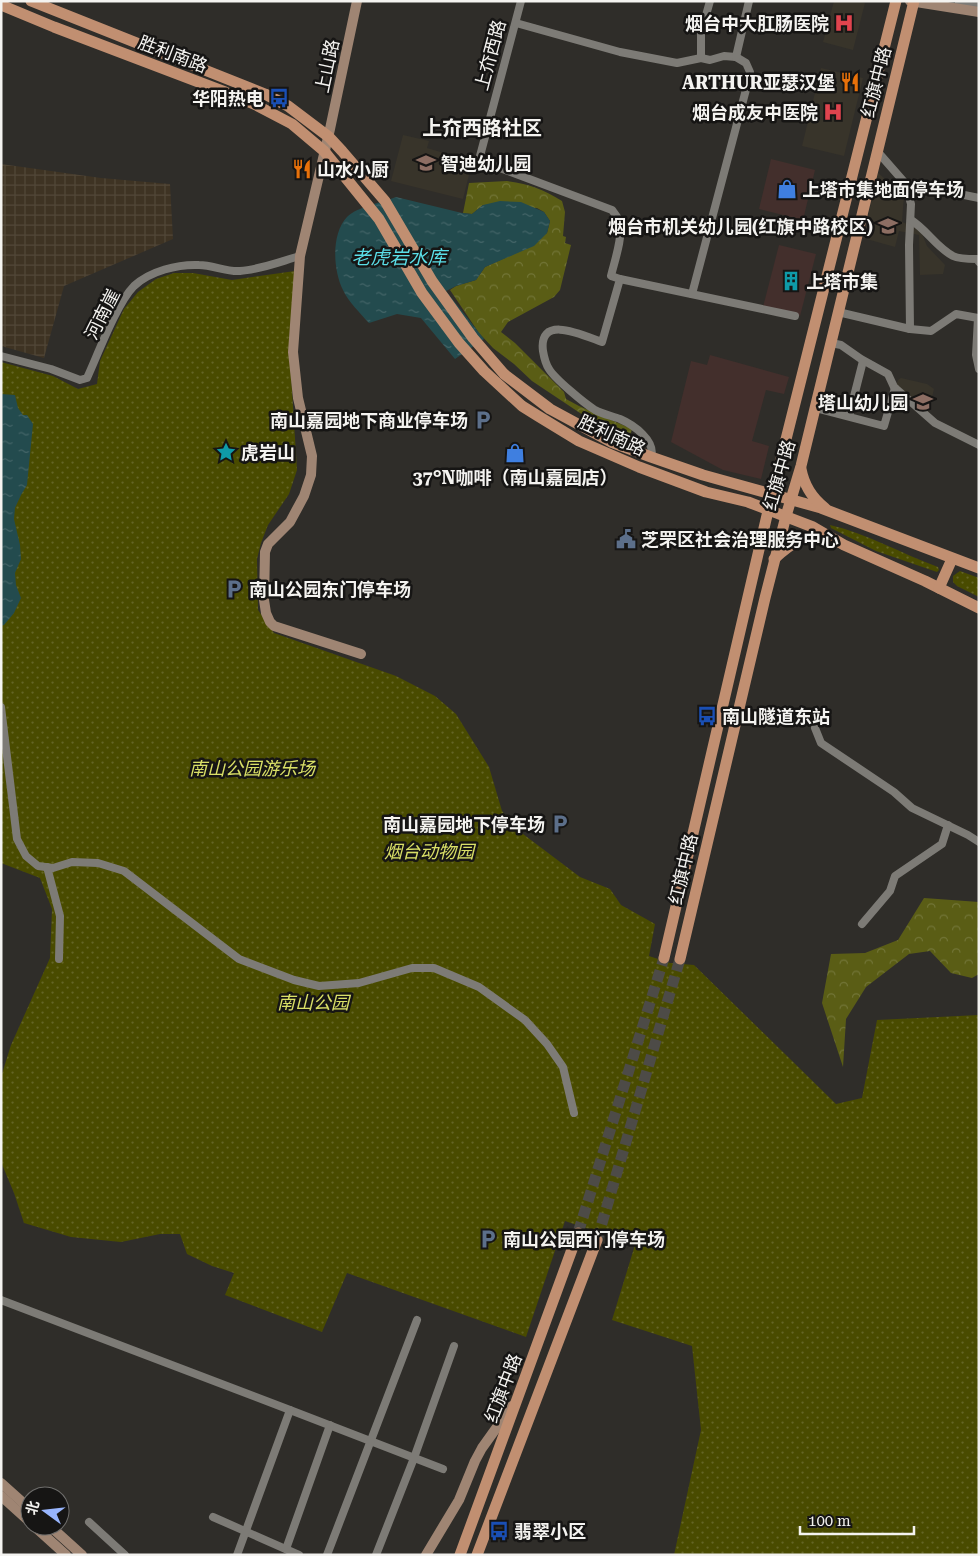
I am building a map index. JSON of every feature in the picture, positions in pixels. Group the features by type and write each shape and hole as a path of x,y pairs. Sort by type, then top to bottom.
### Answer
{"main road":[{"name":"胜利南路","path":"31,1 265,94 288,106 328,136 385,201 432,281 473,338 504,374 550,409 611,442 651,457 703,475 792,499 979,568"},
{"name":"红旗中路","path":"664,958 772,494 896,1"},
{"name":"红旗中路","path":"680,958 774,559 801,466 912,2"},
{"name":"胜利南路","path":"1,4 54,27 256,105 292,124 328,156 379,219 422,293 459,343 484,371 522,406 579,441 606,454 706,492 748,502 814,527 833,539 979,608"},
{"path":"801,466 804,481 811,494 816,501 832,513"},
{"path":"774,559 786,548 800,540 816,536 833,539"},
{"path":"939,588 952,558"},
{"name":"红旗中路","path":"460,1555 578,1233"},
{"name":"红旗中路","path":"476,1555 597,1240"}],"street":[{"name":"上山路","path":"357,1 328,136 328,156 300,256 293,352 298,398 312,456 311,475 304,496 290,522 268,544 265,552 264,600 270,622 278,628 361,654"},
{"name":"上夼西路","path":"521,1 480,156 481,161 612,210 620,224 611,276 620,279"},
{"path":"701,58 701,34 710,1"},
{"path":"736,57 749,1"},
{"path":"912,2 979,3"},
{"path":"957,4 979,11"},
{"path":"516,23 620,52 677,64 701,58 710,60 724,56 736,57 746,63 750,72 692,294"},
{"path":"877,151 905,183 911,204 909,245 910,329"},
{"path":"905,183 979,198"},
{"path":"911,220 922,226 933,241 954,257 977,259 979,262"},
{"name":"河南崖","path":"1,356 51,369 80,380 87,378 122,303 134,286 153,274 168,269 200,264 221,270 241,271 300,256"},
{"path":"651,457 652,447 642,434 622,420 597,411 586,404 550,371 544,358 542,347 546,335 552,330 560,328 602,342 620,279 795,316"},
{"path":"838,312 910,329 931,331 956,314 978,318 976,355 979,369"},
{"path":"831,343 841,346 863,361 888,374 895,388 935,423 979,445"},
{"path":"849,416 863,361"},
{"path":"815,408 884,426 895,388"},
{"path":"1,707 17,839 26,856 38,866 54,868 72,862 98,863 124,871 239,959 294,980 319,986 360,983 412,968 434,968 479,987 525,1020 547,1044 563,1067 574,1113"},
{"path":"816,728 821,743 887,787 912,808 979,842"},
{"path":"862,924 890,891 895,876 942,844 948,826"},
{"path":"47,867 60,916 59,959"},
{"path":"1,1300 443,1469"},
{"path":"327,1555 417,1320"},
{"path":"376,1555 414,1458 454,1346"},
{"path":"426,1555 459,1500 482,1448 518,1397"},
{"path":"237,1555 290,1410"},
{"path":"286,1549 330,1425"},
{"path":"1,1483 20,1500"},
{"path":"1,1496 20,1513"},
{"path":"212,1517 299,1555"},
{"path":"88,1522 125,1555"},
{"path":"45,1536 66,1555"},
{"path":"61,1536 82,1555"}],"shaded area":[{"name":"烟台中大肛肠医院","path":"834,1 858,1 865,3 853,50 823,42"},
{"name":"烟台成友中医院","path":"821,68 863,78 844,156 802,146"},
{"name":"智迪幼儿园","path":"403,135 429,141 427,148 444,153 442,160 471,167 463,199 391,181"},
{"name":"上塔市集地面停车场","path":"771,159 815,170 803,220 759,209"},
{"path":"1,164 101,178 170,184 173,239 64,286 44,358 1,346"},
{"name":"烟台市机关幼儿园(红旗中路校区)","path":"878,173 904,195 902,222 920,229 927,246 945,265 943,274 920,275 919,235 899,231 895,247 863,238"},
{"name":"上塔市集","path":"779,245 816,254 800,316 763,307"},
{"path":"710,355 789,377 784,394 766,390 752,441 769,446 761,479 723,470 671,442 691,361 707,365"},
{"name":"塔山幼儿园","path":"901,378 927,384 934,389 928,414 896,386"}],"green space":[{"path":"507,181 536,188 562,201 565,212 563,236 566,237 565,243 571,245 560,290 554,297 508,322 501,332 515,343 564,392 566,399 632,429 629,439 586,417 532,381 493,348 479,333 450,290 456,286 476,280 485,267 514,254 547,233 550,221 544,212 537,208 483,205 472,214 463,213 469,183"},
{"name":"南山公园","path":"295,271 289,343 297,470 289,494 268,525 257,559 258,610 274,633 396,676 435,696 456,714 489,767 502,811 519,831 580,877 610,889 621,905 655,924 649,956 670,963 694,965 836,1104 862,1098 877,1020 979,1015 979,1555 674,1555 701,1430 692,1346 612,1320 635,1245 565,1221 526,1337 347,1273 322,1332 225,1295 234,1273 212,1266 187,1254 180,1234 160,1234 121,1242 71,1237 24,1223 1,1162 1,1077 11,1045 50,958 52,909 40,878 1,863 1,362 53,376 78,389 97,384 100,361 124,309 138,292 156,279 174,273 193,273 232,280"},
{"path":"830,525 871,539 938,567 939,570 937,572 876,551 831,528"},
{"path":"960,571 979,578 979,597 953,582 953,576"},
{"path":"924,898 979,902 979,974 972,978 951,973 930,951 909,954 866,987 846,1019 843,1067 822,1003 831,954 865,953 898,940"}],"water":[{"name":"老虎岩水库","path":"396,197 472,214 483,205 500,201 521,202 544,212 550,221 547,233 534,246 485,267 476,280 446,291 484,339 455,359 421,318 397,314 369,323 354,307 340,282 335,252 338,233 342,224 351,213 357,210"},
{"path":"1,394 15,395 18,408 23,415 27,415 33,424 27,485 15,508 14,519 21,559 15,573 16,585 21,598 14,613 1,626"}],"tunnel":[{"path":"578,1233 664,958"},
{"path":"597,1240 680,959"}],"place":[{"name":"烟台中大肛肠医院","path":"844,23"},
{"name":"ARTHUR亚瑟汉堡","path":"850,82"},
{"name":"华阳热电","path":"279,98"},
{"name":"烟台成友中医院","path":"833,112"},
{"name":"智迪幼儿园","path":"426,163"},
{"name":"山水小厨","path":"302,169"},
{"name":"上塔市集地面停车场","path":"787,189"},
{"name":"烟台市机关幼儿园(红旗中路校区)","path":"888,226"},
{"name":"上塔市集","path":"791,281"},
{"name":"塔山幼儿园","path":"923,402"},
{"name":"南山嘉园地下商业停车场","path":"483,420"},
{"name":"虎岩山","path":"226,452"},
{"name":"37°N咖啡（南山嘉园店）","path":"515,453"},
{"name":"芝罘区社会治理服务中心","path":"626,539"},
{"name":"南山公园东门停车场","path":"234,589"},
{"name":"南山隧道东站","path":"707,716"},
{"name":"南山嘉园地下停车场","path":"560,824"},
{"name":"南山公园西门停车场","path":"488,1239"},
{"name":"翡翠小区","path":"499,1531"}],"district":[{"name":"上夼西路社区","path":"482,128"}],"park label":[{"name":"南山公园游乐场","path":"252,768"},
{"name":"烟台动物园","path":"429,851"}]}
